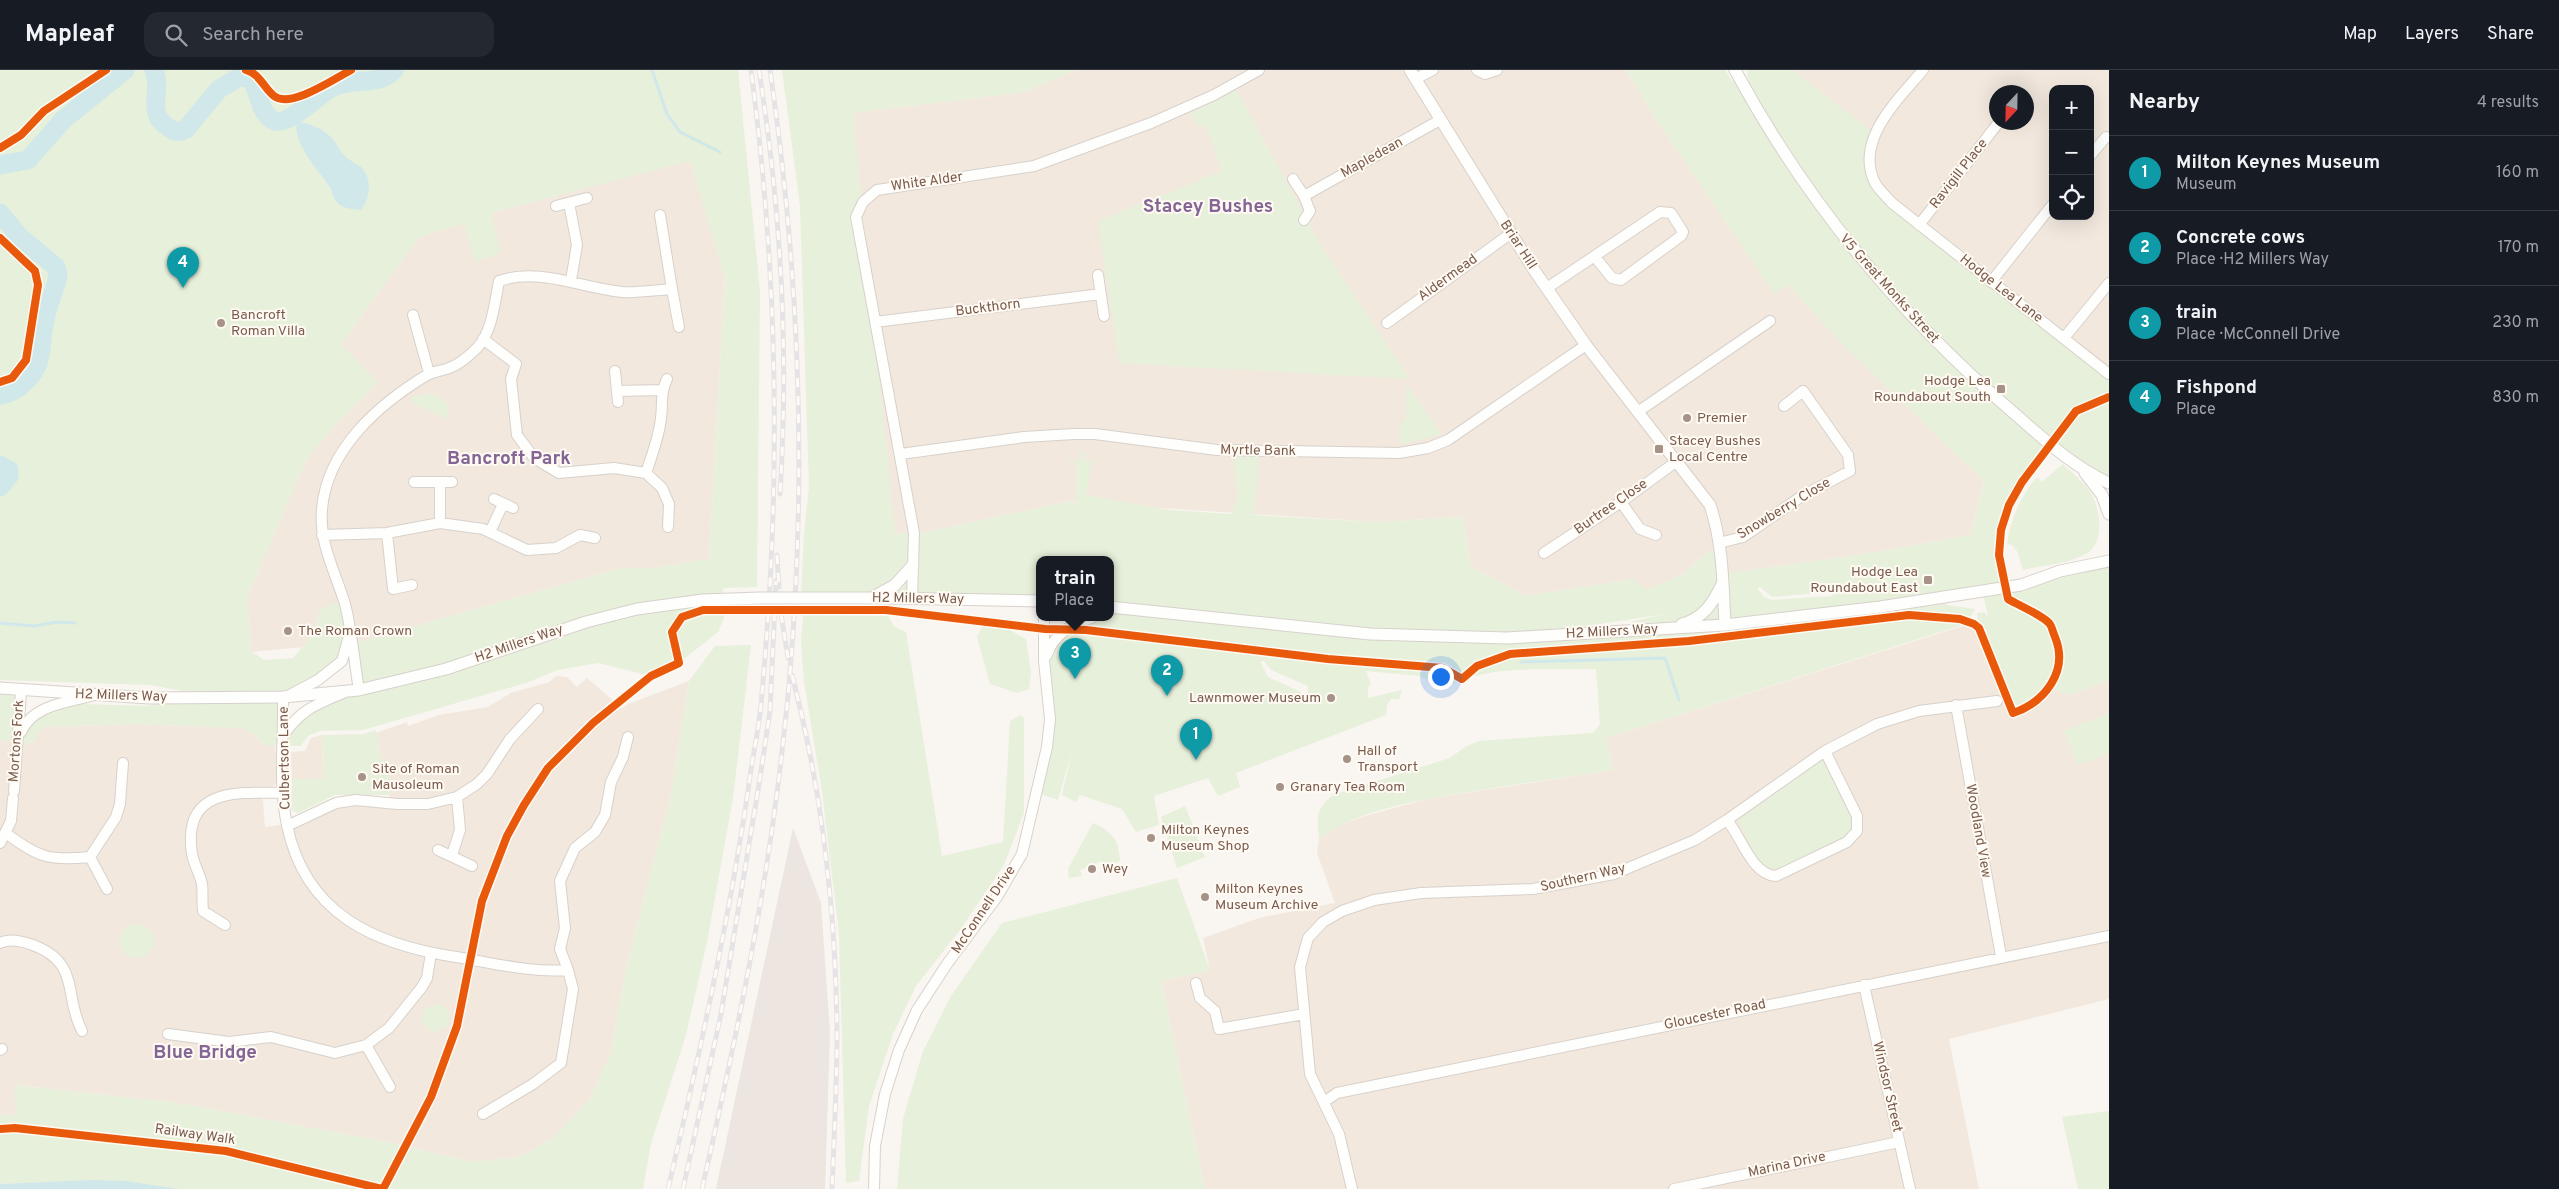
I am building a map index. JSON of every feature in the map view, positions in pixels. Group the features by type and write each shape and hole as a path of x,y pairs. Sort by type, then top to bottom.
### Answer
{"street":[{"name":"White Alder","path":"912,599 914,533 856,217 863,202 877,190 1034,166 1151,123 1214,95 1258,70"},
{"path":"1413,75 1433,70"},
{"path":"1477,70 1485,74 1497,70"},
{"name":"V5 Great Monks Street","path":"1735,70 1795,171 1838,232 1938,343 2034,431 2069,460 2085,472 2109,483"},
{"name":"Hodge Lea Lane","path":"1923,70 1881,122 1868,159 1875,183 1892,203 2109,374"},
{"name":"Briar Hill","path":"1413,75 1510,234 1586,345 1710,504 1716,523 1719,543 1725,625"},
{"name":"Mapledean","path":"1304,196 1440,120"},
{"name":"Ravigill Place","path":"1919,225 1992,130"},
{"path":"2094,151 2106,137"},
{"path":"1293,179 1304,196 1310,212 1304,220"},
{"path":"556,206 587,198"},
{"path":"569,203 577,245 571,280"},
{"path":"1991,282 2049,209"},
{"path":"1547,288 1660,212 1671,213 1684,232 1621,280 1612,278 1595,257"},
{"path":"660,215 680,327"},
{"name":"Aldermead","path":"1386,323 1510,234"},
{"path":"1098,275 1104,316"},
{"path":"358,690 345,604 322,535 322,508 326,489 333,467 348,442 394,398 429,373 451,367 477,348 483,339 494,309 499,281 508,278 571,280 622,292 672,289"},
{"path":"2064,338 2109,283"},
{"name":"Buckthorn","path":"875,322 1101,294"},
{"path":"413,316 429,373"},
{"path":"1639,411 1770,320"},
{"path":"483,339 516,364 511,379 517,435 534,458 559,473 614,468 646,473 662,488 669,504 668,527"},
{"name":"Myrtle Bank","path":"901,454 1024,437 1074,434 1096,434 1217,450 1399,452 1428,448 1448,440 1586,345"},
{"path":"615,371 617,396 662,390"},
{"path":"646,473 662,417 662,390 667,379"},
{"name":"Snowberry Close","path":"1719,543 1743,537 1802,496 1850,471 1848,455 1803,392 1784,406"},
{"name":"Burtree Close","path":"1544,553 1621,502 1677,461"},
{"name":"V5 Great Monks Street","path":"2085,472 2102,495 2109,514"},
{"path":"414,482 452,482"},
{"path":"440,482 440,522"},
{"path":"1621,502 1640,529 1656,536"},
{"path":"490,532 503,504"},
{"path":"322,535 387,533 440,522 490,532 527,550 556,548 580,536 595,538"},
{"path":"387,533 393,589 412,585"},
{"name":"H2 Millers Way","path":"1114,607 1370,634 1507,638 1725,625 1880,607 2021,585 2060,571 2109,561"},
{"path":"871,598 895,585 913,565"},
{"path":"1659,630 1695,620 1709,608 1723,582"},
{"name":"H2 Millers Way","path":"0,688 116,697 285,697 358,690 446,669 594,620 637,609 703,600 890,598 1036,601"},
{"path":"1114,612 1134,609"},
{"name":"McConnell Drive","path":"874,1189 875,1146 885,1094 899,1050 918,1010 947,964 997,897 1022,854 1038,793 1047,747 1050,719 1045,665 1044,621"},
{"path":"1045,665 1050,648 1065,629 1085,621"},
{"path":"285,697 318,680 342,661 350,634"},
{"name":"Mortons Fork","path":"0,843 7,834 11,821 21,690"},
{"path":"284,734 296,717 307,709 346,691"},
{"path":"19,735 31,716 41,710 92,695"},
{"name":"Culbertson Lane","path":"285,697 283,793 287,826 300,867 326,903 354,925 394,944 431,953 548,972 568,970"},
{"name":"Southern Way","path":"1352,1189 1339,1134 1310,1074 1300,967 1308,938 1323,922 1342,910 1374,900 1421,893 1533,889 1614,874 1695,840 1727,820 1825,751 1877,724 1919,711 1997,701"},
{"name":"Woodland View","path":"1956,705 2001,956"},
{"path":"287,826 336,803 356,800 397,804 428,804 456,797 477,784 487,774 510,739 538,709"},
{"path":"483,1114 533,1084 561,1063 573,989 560,949 565,928 560,881 574,848 595,832 605,815 611,782 623,757 628,737"},
{"path":"1727,820 1738,834 1755,866 1768,875 1776,876 1847,842 1857,830 1857,816 1825,751"},
{"path":"90,857 116,817 120,804 123,762"},
{"path":"225,925 203,911 202,883 192,855 192,831 198,812 210,800 226,794 283,793"},
{"path":"452,855 460,830 456,797"},
{"path":"7,834 31,852 40,855 59,860 90,857"},
{"path":"438,850 472,866"},
{"path":"90,857 106,889"},
{"name":"Gloucester Road","path":"1324,1102 1337,1093 2001,956 2109,936"},
{"path":"0,943 23,941 52,955 62,966 71,984 74,1015 82,1031"},
{"path":"168,1034 229,1042 271,1037 335,1053 366,1045 389,1028 422,987 427,978 431,953"},
{"path":"1196,983 1200,998 1215,1011 1219,1029 1304,1014"},
{"name":"Windsor Street","path":"1864,984 1910,1189"},
{"path":"366,1045 390,1087"},
{"name":"Marina Drive","path":"1674,1189 1899,1142"}],"shaded area":[{"path":"1076,70 1626,70 1652,113 1774,293 1788,284 1839,341 1981,478 1984,483 1970,535 1871,553 1723,574 1701,558 1682,575 1646,591 1633,579 1526,596 1471,567 1463,517 1377,522 1066,502 927,532 894,534 874,360 853,113 1025,92"},
{"path":"1793,70 2109,70 2109,374 1892,203"},
{"path":"690,160 725,277 709,559 652,568 621,568 352,644 319,611 315,632 304,647 251,652 247,598 298,478 309,457 335,425 378,382 341,344 419,237 465,223 475,261 491,213"},
{"path":"1966,625 1976,631 1993,668 2009,715 2017,714 2027,708 2048,688 2070,695 2109,680 2109,999 1949,1039 1979,1189 1205,1189 1161,981 1210,970 1203,938 1259,918 1335,903 1317,853 1319,839 1333,828 1365,816 1427,799 1613,770 1606,738"},
{"path":"556,676 567,677 577,687 587,678 622,708 689,681 671,795 628,961 610,1055 589,1100 554,1137 520,1157 473,1162 392,1143 178,1103 15,1085 16,1116 0,1114 0,740 19,744 44,727 133,724 243,728 255,735 265,745 275,745 278,781 271,788 262,789 265,827 300,822 349,805 389,808 390,775 381,756 376,733 407,722 408,726 439,715 488,707 511,693 549,682"},
{"path":"322,735 323,780 292,779 291,752 305,751 311,738"},
{"path":"793,828 821,903 830,1033 825,1189 716,1189"}],"green space":[{"path":"0,70 738,70 760,291 757,587 723,588 724,618 718,632 679,663 651,676 598,663 558,670 526,683 363,730 320,731 308,736 301,746 265,745 255,735 243,728 133,724 44,727 38,732 35,743 19,744 0,740 0,688 21,691 19,733 41,710 82,704 147,706 203,695 150,685 0,680","holes":["690,161 725,278 709,559 652,568 621,568 352,644 358,689 296,717 284,733 284,697 342,661 350,634 345,604 334,603 319,611 315,632 293,658 264,660 251,651 247,598 298,478 309,457 335,425 378,382 341,344 419,237 464,224 475,262 501,253 491,213"]},
{"path":"782,70 1076,70 1025,92 853,113 895,534 927,532 1066,502 1076,503 1076,463 1070,463 1069,453 1071,461 1081,460 1080,452 1085,452 1084,460 1095,461 1098,453 1096,463 1091,463 1087,495 1169,510 1232,514 1237,499 1233,453 1260,453 1254,515 1377,522 1463,517 1471,567 1526,596 1633,579 1646,590 1682,575 1719,543 1723,574 1871,553 1970,535 1984,483 1981,478 1839,341 1788,284 1774,294 1652,113 1626,70 1725,70 1732,81 1739,77 1753,101 1747,74 1748,70 1793,70 1875,134 1868,159 1875,183 2109,374 2109,397 2091,402 2077,412 2055,441 2085,408 2109,398 2109,480 2052,446 2023,482 2007,510 1999,539 1999,555 2006,585 2109,561 2109,680 2070,695 2048,688 2015,707 1978,624 1977,613 1984,612 1988,617 1982,590 1937,598 1947,605 1975,609 1966,624 1606,738 1613,770 1402,804 1356,818 1319,839 1318,814 1323,805 1333,795 1450,758 1465,747 1479,741 1593,733 1600,724 1596,669 1500,671 1464,679 1446,687 1420,676 1366,671 1371,684 1368,687 1368,698 1402,690 1399,699 1391,699 1387,705 1386,715 1236,773 1240,787 1218,796 1208,778 1154,796 1159,825 1136,832 1122,809 1080,795 1076,802 1062,795 1072,751 1058,800 1038,793 1047,747 1045,665 1065,629 1085,621 1114,621 1114,612 1132,609 1114,607 1114,556 1036,556 1036,601 801,597 804,533 809,487 800,206","holes":["1760,587 1772,597 1832,592 1833,596 1772,600 1764,597 1757,588","1665,614 1630,622 1718,625 1516,637","1260,661 1264,661 1271,670 1308,686 1308,703 1302,703 1301,692 1268,677"]},
{"path":"1236,89 1322,247 1410,379 1119,363 1098,221 1222,171 1206,126 1195,123 1189,113"},
{"path":"1406,384 1442,434 1399,445 1399,429 1406,417"},
{"path":"433,393 447,403 449,413 447,419 410,401 413,396"},
{"path":"2063,464 2086,487 2095,501 2099,516 2097,540 2090,551 2075,559 2023,570 2017,551 2012,545 2007,544 2014,517 2021,500 2037,477 2042,482"},
{"path":"803,615 888,616 895,627 906,632 942,856 1003,842 1010,721 1020,715 1024,718 1024,813 1004,865 960,930 916,986 893,1034 869,1106 859,1181 846,1183 839,934 822,791 804,682 801,642"},
{"path":"982,627 1010,630 1026,639 1031,672 1029,689 1017,693 990,684 977,637"},
{"path":"751,645 733,798 707,942 686,1035 651,1144 643,1189 179,1189 58,1182 0,1184 0,1114 16,1115 14,1085 178,1103 392,1143 473,1162 520,1157 554,1137 589,1100 610,1055 628,961 671,795 689,681 715,646"},
{"path":"2109,713 2109,753 2078,765 2064,731"},
{"path":"376,730 381,756 390,775 390,795 335,795 298,813 291,810 292,779 323,779 322,735 364,734"},
{"path":"1823,759 1855,821 1850,833 1784,867 1770,870 1759,864 1738,820"},
{"path":"1185,806 1205,857 1177,868 1161,817"},
{"path":"1093,823 1105,829 1113,837 1118,847 1120,861 1106,867 1101,861 1080,870 1082,876 1069,878 1068,869"},
{"path":"1177,878 1210,970 1161,981 1205,1189 897,1189 903,1119 923,1051 951,996 1002,923"},
{"path":"137,924 149,929 154,941 149,953 137,958 125,953 120,941 125,929"},
{"path":"441,1004 450,1013 448,1026 433,1033 421,1022 424,1008"},
{"path":"2109,1111 2109,1189 2078,1189 2062,1117"}],"water":[{"path":"300,122 317,127 328,134 343,154 365,172 369,188 361,210 351,209 338,204 330,187 300,143 296,126"},
{"path":"91,1180 126,1181 179,1189 0,1189 0,1184"}],"waterway":[{"path":"0,165 28,160 63,120 125,70"},
{"path":"154,70 157,85 157,115 161,121 175,131 186,129 219,89 240,77 251,79 266,114 275,121 281,121 296,114 333,87 341,84 374,80 388,75 394,70"},
{"path":"652,70 667,114 680,132 720,152"},
{"path":"0,213 20,237 56,267 58,274 44,323 40,354 34,371 18,388 7,394 0,395"},
{"path":"0,465 9,470 9,476 0,487"},
{"path":"0,623 34,626 57,622 75,623"},
{"path":"1521,662 1665,658 1679,700"}],"railway":[{"path":"668,1189 703,1035 733,881 759,723 767,625 772,546 774,466 772,308 767,228 751,70"},
{"path":"759,70 773,175 781,281 784,388 780,494"},
{"path":"702,1189 736,1035 764,881 789,689 795,600 799,423 796,334 790,246 770,70"},
{"path":"777,555 779,587"},
{"path":"683,1189 721,1014 760,778 770,711 776,581"},
{"path":"781,614 788,658"},
{"path":"792,675 812,763 825,853 834,944 837,1034 832,1189"}],"cycle path":[{"path":"0,148 21,135 44,111 106,70"},
{"path":"246,70 255,74 274,96 281,99 301,96 351,70"},
{"path":"0,238 35,271 38,285 26,360 12,378 0,382"},
{"path":"383,1189 431,1097 457,1026 482,901 507,836 548,768 593,723 651,676 679,663 672,632 682,617 703,610 886,610 1045,629 1086,630 1328,659 1443,668 1462,679 1477,666 1510,654 1689,641 1909,615 1960,619 1979,628 2013,713 2035,701 2051,684 2059,662 2059,650 2049,623 2036,613 2008,599 1999,555 2001,530 2009,505 2022,482 2076,411 2109,397"},
{"name":"Railway Walk","path":"0,1129 15,1128 226,1151 382,1189"}],"place":[{"name":"Fishpond","path":"183,288"},
{"name":"Bancroft Roman Villa","path":"221,323"},
{"name":"Hodge Lea Roundabout South","path":"2001,389"},
{"name":"Premier","path":"1687,418"},
{"name":"Stacey Bushes Local Centre","path":"1659,449"},
{"name":"Hodge Lea Roundabout East","path":"1928,580"},
{"name":"The Roman Crown","path":"288,631"},
{"name":"train","path":"1075,679"},
{"name":"Concrete cows","path":"1167,696"},
{"name":"Lawnmower Museum","path":"1331,698"},
{"name":"Hall of Transport","path":"1347,759"},
{"name":"Milton Keynes Museum","path":"1196,760"},
{"name":"Site of Roman Mausoleum","path":"362,777"},
{"name":"Granary Tea Room","path":"1280,787"},
{"name":"Milton Keynes Museum Shop","path":"1151,838"},
{"name":"Wey","path":"1092,869"},
{"name":"Milton Keynes Museum Archive","path":"1205,897"}],"district":[{"name":"Stacey Bushes","path":"1208,207"},
{"name":"Bancroft Park","path":"509,459"},
{"name":"Blue Bridge","path":"205,1053"}]}
